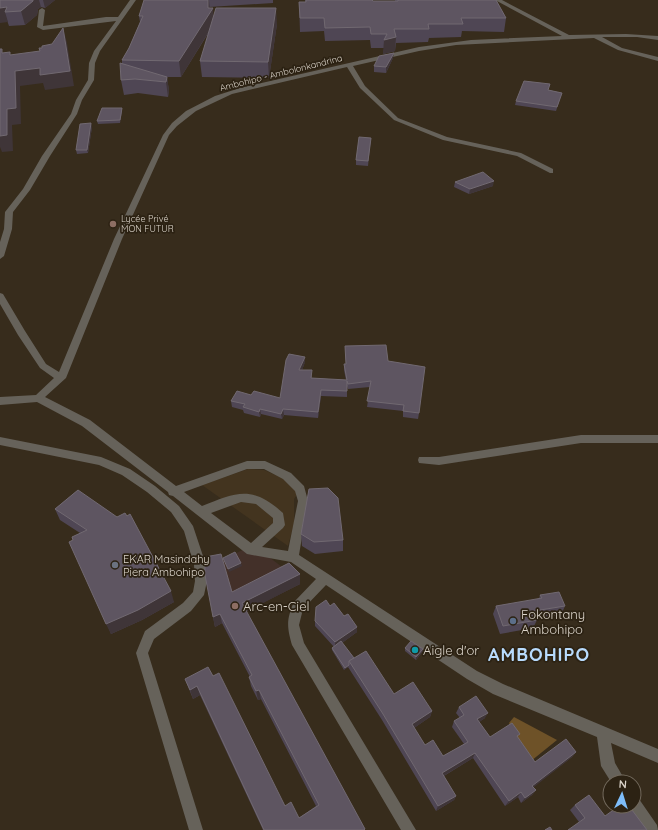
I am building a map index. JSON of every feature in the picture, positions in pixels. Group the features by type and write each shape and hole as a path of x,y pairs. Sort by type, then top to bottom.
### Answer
{"street":[{"path":"0,256 8,229 9,212 26,190 46,156 74,114 79,100 91,80 92,63 94,57 133,0"},
{"path":"498,0 569,37"},
{"path":"42,10 40,27 42,28 106,19 120,19"},
{"name":"Ambohipo - Ambolonkandrina","path":"38,398 61,378 118,239 166,134 185,115 221,96 349,65 454,43 489,40 630,34 658,38"},
{"path":"595,36 620,49 658,59"},
{"path":"349,65 362,88 396,119 445,139 519,154 550,171"},
{"path":"0,296 21,333 43,366 61,378"},
{"path":"0,402 38,398 86,423 173,492 251,550 293,557 324,579 472,675 498,688 658,756"},
{"path":"423,460 439,460 582,439 658,439"},
{"path":"0,441 101,461 126,472 152,489 174,509 188,529 200,565 201,581 198,595 187,607 149,635 142,653 196,830"},
{"path":"173,492 247,465 265,465 287,476 300,489 303,501 293,557"},
{"path":"200,512 235,498 247,496 256,499 273,510 279,516 279,525 251,550"},
{"path":"324,579 298,606 293,625 298,645 410,830"},
{"path":"603,733 608,766 614,774"},
{"path":"641,814 652,830"}],"shaded area":[{"path":"248,469 264,470 285,479 298,493 294,499 294,523 288,546 202,485"},
{"name":"Arc-en-Ciel","path":"253,545 290,573 300,584 215,627 205,568"},
{"path":"514,717 557,740 531,761 509,723"}],"building":[{"path":"0,0 33,1 21,11 5,12 7,7 0,8"},
{"path":"144,0 208,0 208,8 213,8 179,61 122,60 143,16 139,16"},
{"path":"306,0 496,0 506,18 461,18 463,24 428,24 429,29 394,29 396,37 384,40 387,34 371,34 370,27 325,28 324,18 300,18 299,2 306,2"},
{"path":"216,8 276,8 268,62 200,61"},
{"path":"63,28 70,71 40,75 40,68 15,71 16,108 7,109 7,135 0,136 0,49 2,49 2,53 10,52 10,55 40,51 39,48 42,48 42,46 52,44"},
{"path":"394,53 386,67 374,66 379,56"},
{"path":"120,63 167,77 166,82 135,79 121,80"},
{"path":"524,81 550,84 548,90 562,93 557,107 516,101"},
{"path":"102,108 122,108 120,120 97,121"},
{"path":"91,123 87,150 76,150 80,124"},
{"path":"359,137 371,138 368,161 356,160"},
{"path":"483,172 494,181 470,189 455,182"},
{"path":"386,345 388,361 425,367 419,413 403,411 404,405 367,401 371,381 348,384 347,381 347,391 321,390 318,412 283,409 281,414 260,409 259,412 243,407 245,404 231,401 237,391 251,395 254,391 280,398 286,360 289,354 305,357 299,370 312,370 311,378 347,380 344,364 346,364 345,346"},
{"path":"328,488 338,498 343,540 314,542 301,534 309,489"},
{"path":"78,490 117,517 125,513 127,516 130,514 171,591 138,610 106,624 69,542 73,540 72,537 87,530 55,509"},
{"path":"235,552 241,563 228,569 223,558"},
{"path":"221,554 232,592 289,563 300,574 242,603 365,829 364,830 264,830 197,686 190,690 185,679 208,667 213,676 219,673 285,806 291,802 299,818 319,805 259,690 256,691 249,677 252,675 220,614 213,617 205,575 205,557"},
{"path":"559,592 565,606 534,611 537,620 503,626 496,606 542,598 540,595"},
{"path":"326,600 330,606 334,603 344,616 348,614 357,627 335,642 315,621 316,607"},
{"path":"341,641 354,658 349,661 349,665 345,668 332,648"},
{"name":"Aigle d'or","path":"411,641 423,649 416,657 405,648"},
{"path":"366,651 394,694 413,682 432,711 412,724 425,745 433,740 443,756 468,742 454,721 464,715 459,707 476,696 488,713 477,719 490,737 512,723 520,734 517,736 535,762 566,739 576,752 532,786 536,790 525,798 521,792 509,801 475,753 442,773 456,796 438,806 383,714 349,661"},
{"path":"589,795 605,816 608,814 635,814 647,830 568,830 585,818 575,805"},
{"path":"550,827 552,830 545,830"}],"place":[{"name":"Lycée Privé MON FUTUR","path":"113,224"},
{"name":"EKAR Masindahy Piera Ambohipo","path":"115,565"},
{"name":"Arc-en-Ciel","path":"235,606"},
{"name":"Fokontany Ambohipo","path":"513,621"},
{"name":"Aigle d'or","path":"415,650"}],"district":[{"name":"AMBOHIPO","path":"539,655"}]}
